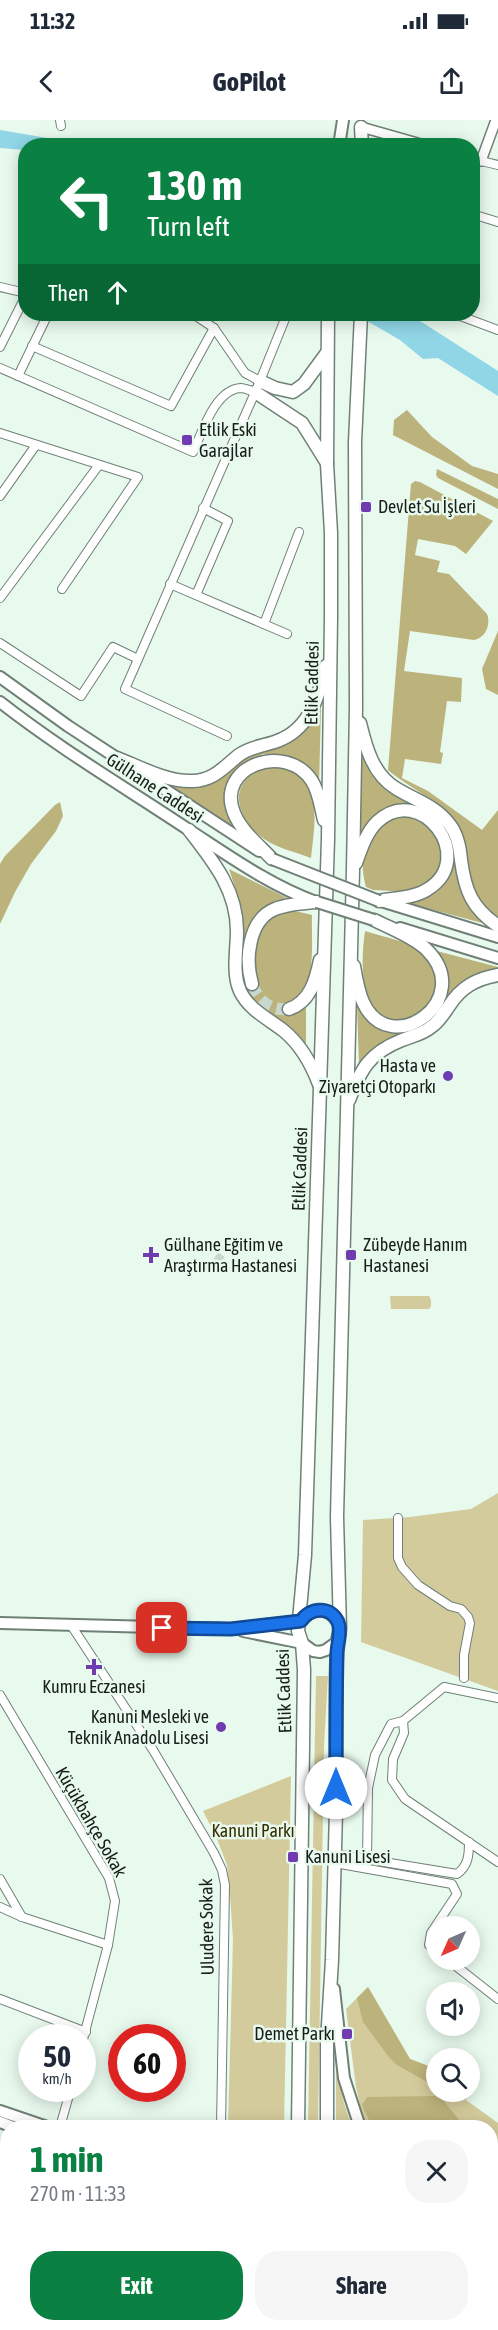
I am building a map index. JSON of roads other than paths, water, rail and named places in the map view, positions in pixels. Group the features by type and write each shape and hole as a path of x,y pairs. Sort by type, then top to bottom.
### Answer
{"main road":[{"path":"337,120 338,138"},
{"path":"340,138 343,120"},
{"path":"362,122 362,138"},
{"name":"Etlik Caddesi","path":"298,2120 304,1671 302,1643 298,1631 301,1621 306,1555 328,839 331,533 327,464 328,321"},
{"path":"327,2120 327,2042 335,1859 337,1642 339,1635 337,1505 353,870 356,708 356,442 361,321"},
{"path":"258,386 284,392 300,389 326,354"},
{"path":"258,386 302,423 327,464"},
{"path":"117,759 164,776 194,781 220,772 255,746 282,739 297,729 309,716 318,697 331,645"},
{"name":"Gülhane Caddesi","path":"0,676 117,759 272,859 379,901 498,937"},
{"name":"Gülhane Caddesi","path":"0,702 49,739 295,900"},
{"path":"356,708 371,759 378,772 397,789 427,804 452,827 459,844 464,884 470,898 481,912 498,926"},
{"path":"272,859 234,814 231,799 233,787 246,769 264,761 287,762 300,768 312,781 318,794 328,839"},
{"path":"353,870 367,836 377,822 390,814 404,810 421,814 434,823 443,834 446,847 447,864 441,877 431,888 420,894 379,901"},
{"path":"189,830 219,870 232,897 237,929 237,980 240,992 259,1013 283,1030 301,1049 312,1066 321,1091"},
{"path":"252,984 249,954 256,928 270,912 295,900 317,902 498,958"},
{"path":"351,941 361,997 375,1018 384,1023 405,1026 421,1020 429,1013 437,1003 441,989 439,972 433,958 422,946 374,920"},
{"path":"289,1009 305,999 313,985 326,927"},
{"path":"346,1107 361,1073 375,1053 426,1031 436,1023 455,997 468,985 479,979 498,975"},
{"path":"0,1623 231,1629 301,1621 310,1612 323,1610 338,1622"},
{"path":"231,1629 302,1643 313,1651 320,1652 337,1642"},
{"path":"332,1960 344,2078 349,2100 357,2120"},
{"path":"0,2111 26,2120"}],"street":[{"path":"480,154 496,120"},
{"path":"362,122 406,138"},
{"path":"480,161 498,165"},
{"path":"480,216 498,222"},
{"path":"0,287 18,292"},
{"path":"0,347 18,310"},
{"path":"18,376 44,321"},
{"path":"204,321 214,328 245,373 258,386"},
{"path":"227,736 125,689 284,321"},
{"path":"474,321 498,330"},
{"path":"32,346 171,406 214,328"},
{"path":"0,368 193,452 214,407 226,393 240,388 258,386"},
{"path":"0,434 138,477 62,589"},
{"path":"0,496 36,445"},
{"path":"0,598 99,465"},
{"path":"196,595 228,521 203,508"},
{"path":"264,624 299,532"},
{"path":"170,584 287,634"},
{"path":"0,643 81,696 113,647 138,659"},
{"path":"399,1518 398,1558 402,1567 418,1585 450,1606 461,1609 468,1617 470,1623 464,1655 464,1678"},
{"name":"Uludere Sokak","path":"71,1625 153,1750 222,1870 225,1885 221,2120"},
{"path":"367,1860 368,1788 375,1755 392,1724 403,1721 444,1687 498,1698"},
{"name":"Küçükbahçe Sokak","path":"0,1695 109,1878 115,1901 108,1945 88,2024"},
{"path":"403,1721 404,1733 393,1759 392,1780 405,1799 498,1862"},
{"path":"335,1859 367,1860 457,1874 463,1869 469,1856 469,1842"},
{"path":"335,1859 452,1884 457,1894 442,1916"},
{"path":"0,1879 22,1917"},
{"path":"0,1907 22,1917 108,1945"},
{"path":"461,1970 498,1999"},
{"path":"0,1999 65,2024"},
{"path":"62,2120 67,2102"}],"water":[{"path":"0,130 47,138 18,138 18,149 0,148"},
{"path":"367,321 420,321 498,371 498,396 438,358 423,359 400,340"}],"tunnel":[{"path":"252,984 258,996 266,1004 271,1007 289,1009"},
{"path":"210,1271 231,1241"}],"place":[{"name":"Etlik Eski Garajlar","path":"187,440"},
{"name":"Devlet Su İşleri","path":"366,507"},
{"name":"Hasta ve Ziyaretçi Otoparkı","path":"448,1076"},
{"name":"Gülhane Eğitim ve Araştırma Hastanesi","path":"151,1255"},
{"name":"Zübeyde Hanım Hastanesi","path":"351,1255"},
{"name":"Kumru Eczanesi","path":"94,1667"},
{"name":"Kanuni Mesleki ve Teknik Anadolu Lisesi","path":"221,1727"},
{"name":"Kanuni Lisesi","path":"293,1857"},
{"name":"Demet Parkı","path":"347,2034"}],"park label":[{"name":"Kanuni Parkı","path":"253,1831"}]}
